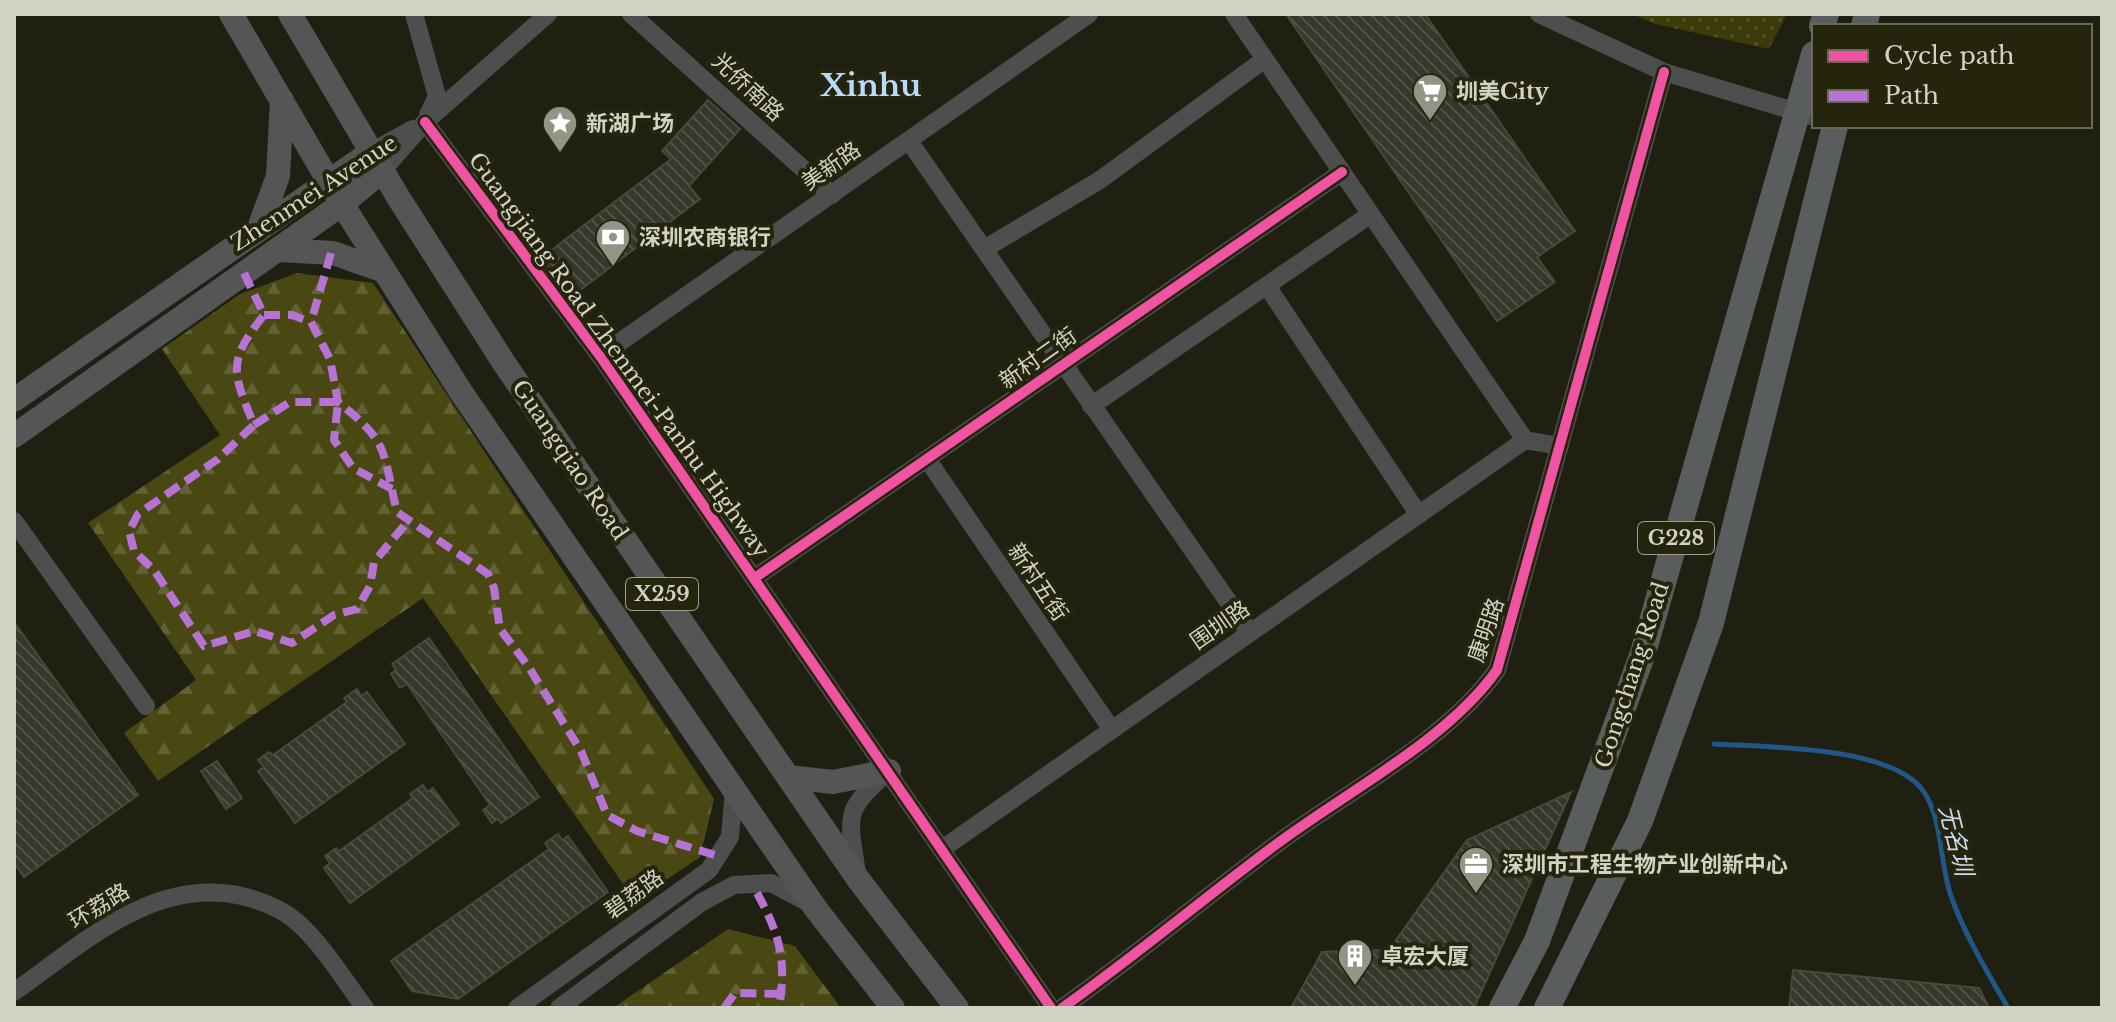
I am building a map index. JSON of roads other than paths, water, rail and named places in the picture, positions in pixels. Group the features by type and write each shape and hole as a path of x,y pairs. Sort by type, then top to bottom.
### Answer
{"highway":[{"name":"Gongchang Road","path":"1502,1008 1537,941 1643,653 1806,114 1812,69"},
{"name":"G228","path":"1547,1008 1640,821 1711,623 1835,128"}],"main road":[{"name":"X259","path":"231,14 342,204 461,392 816,909 893,1008"},
{"name":"Guangqiao Road","path":"290,14 377,162 504,363 858,879 957,1008"},
{"path":"259,228 278,176 282,100"},
{"name":"Zhenmei Avenue","path":"14,400 259,228 330,183 377,162"},
{"name":"Zhenmei Avenue","path":"14,436 342,204 377,162"},
{"path":"277,250 333,253 384,271"},
{"path":"788,777 833,782 889,771"}],"street":[{"path":"414,14 437,96 425,122"},
{"name":"Zhenmei Avenue","path":"377,162 548,14"},
{"name":"光侨南路","path":"631,14 832,195"},
{"name":"美新路","path":"600,356 1089,14"},
{"path":"1234,14 1525,440 1560,446"},
{"path":"1539,14 1664,72 1806,114"},
{"path":"984,249 1100,180 1265,59"},
{"name":"康明路","path":"1062,1008 1145,948 1274,845 1453,719 1480,694 1497,670 1664,72"},
{"name":"Guangjiang Road Zhenmei-Panhu Highway","path":"425,122 600,356 756,577 1051,1008"},
{"path":"909,141 1250,633"},
{"name":"新村二街","path":"756,577 1342,172"},
{"path":"1091,406 1371,214"},
{"path":"1267,286 1419,515"},
{"name":"围圳路","path":"942,849 1525,440"},
{"name":"新村五街","path":"927,459 1112,730"},
{"path":"14,521 146,706"},
{"path":"858,879 849,826 853,804 889,771"},
{"name":"碧荔路","path":"517,1008 709,870 730,837 734,789"},
{"path":"559,1008 702,902 734,885 771,883 816,909"},
{"name":"环荔路","path":"14,992 137,909 161,899 213,892 257,900 296,921 365,1008"}],"waterway":[{"name":"无名圳","path":"1714,744 1795,748 1858,757 1908,777 1924,792 1930,804 1952,899 2008,1008"}],"place":[{"name":"圳美City","path":"1430,122"},
{"name":"新湖广场","path":"560,154"},
{"name":"深圳农商银行","path":"613,268"},
{"name":"深圳市工程生物产业创新中心","path":"1476,895"},
{"name":"卓宏大厦","path":"1355,987"}],"district":[{"name":"Xinhu","path":"871,85"}]}
